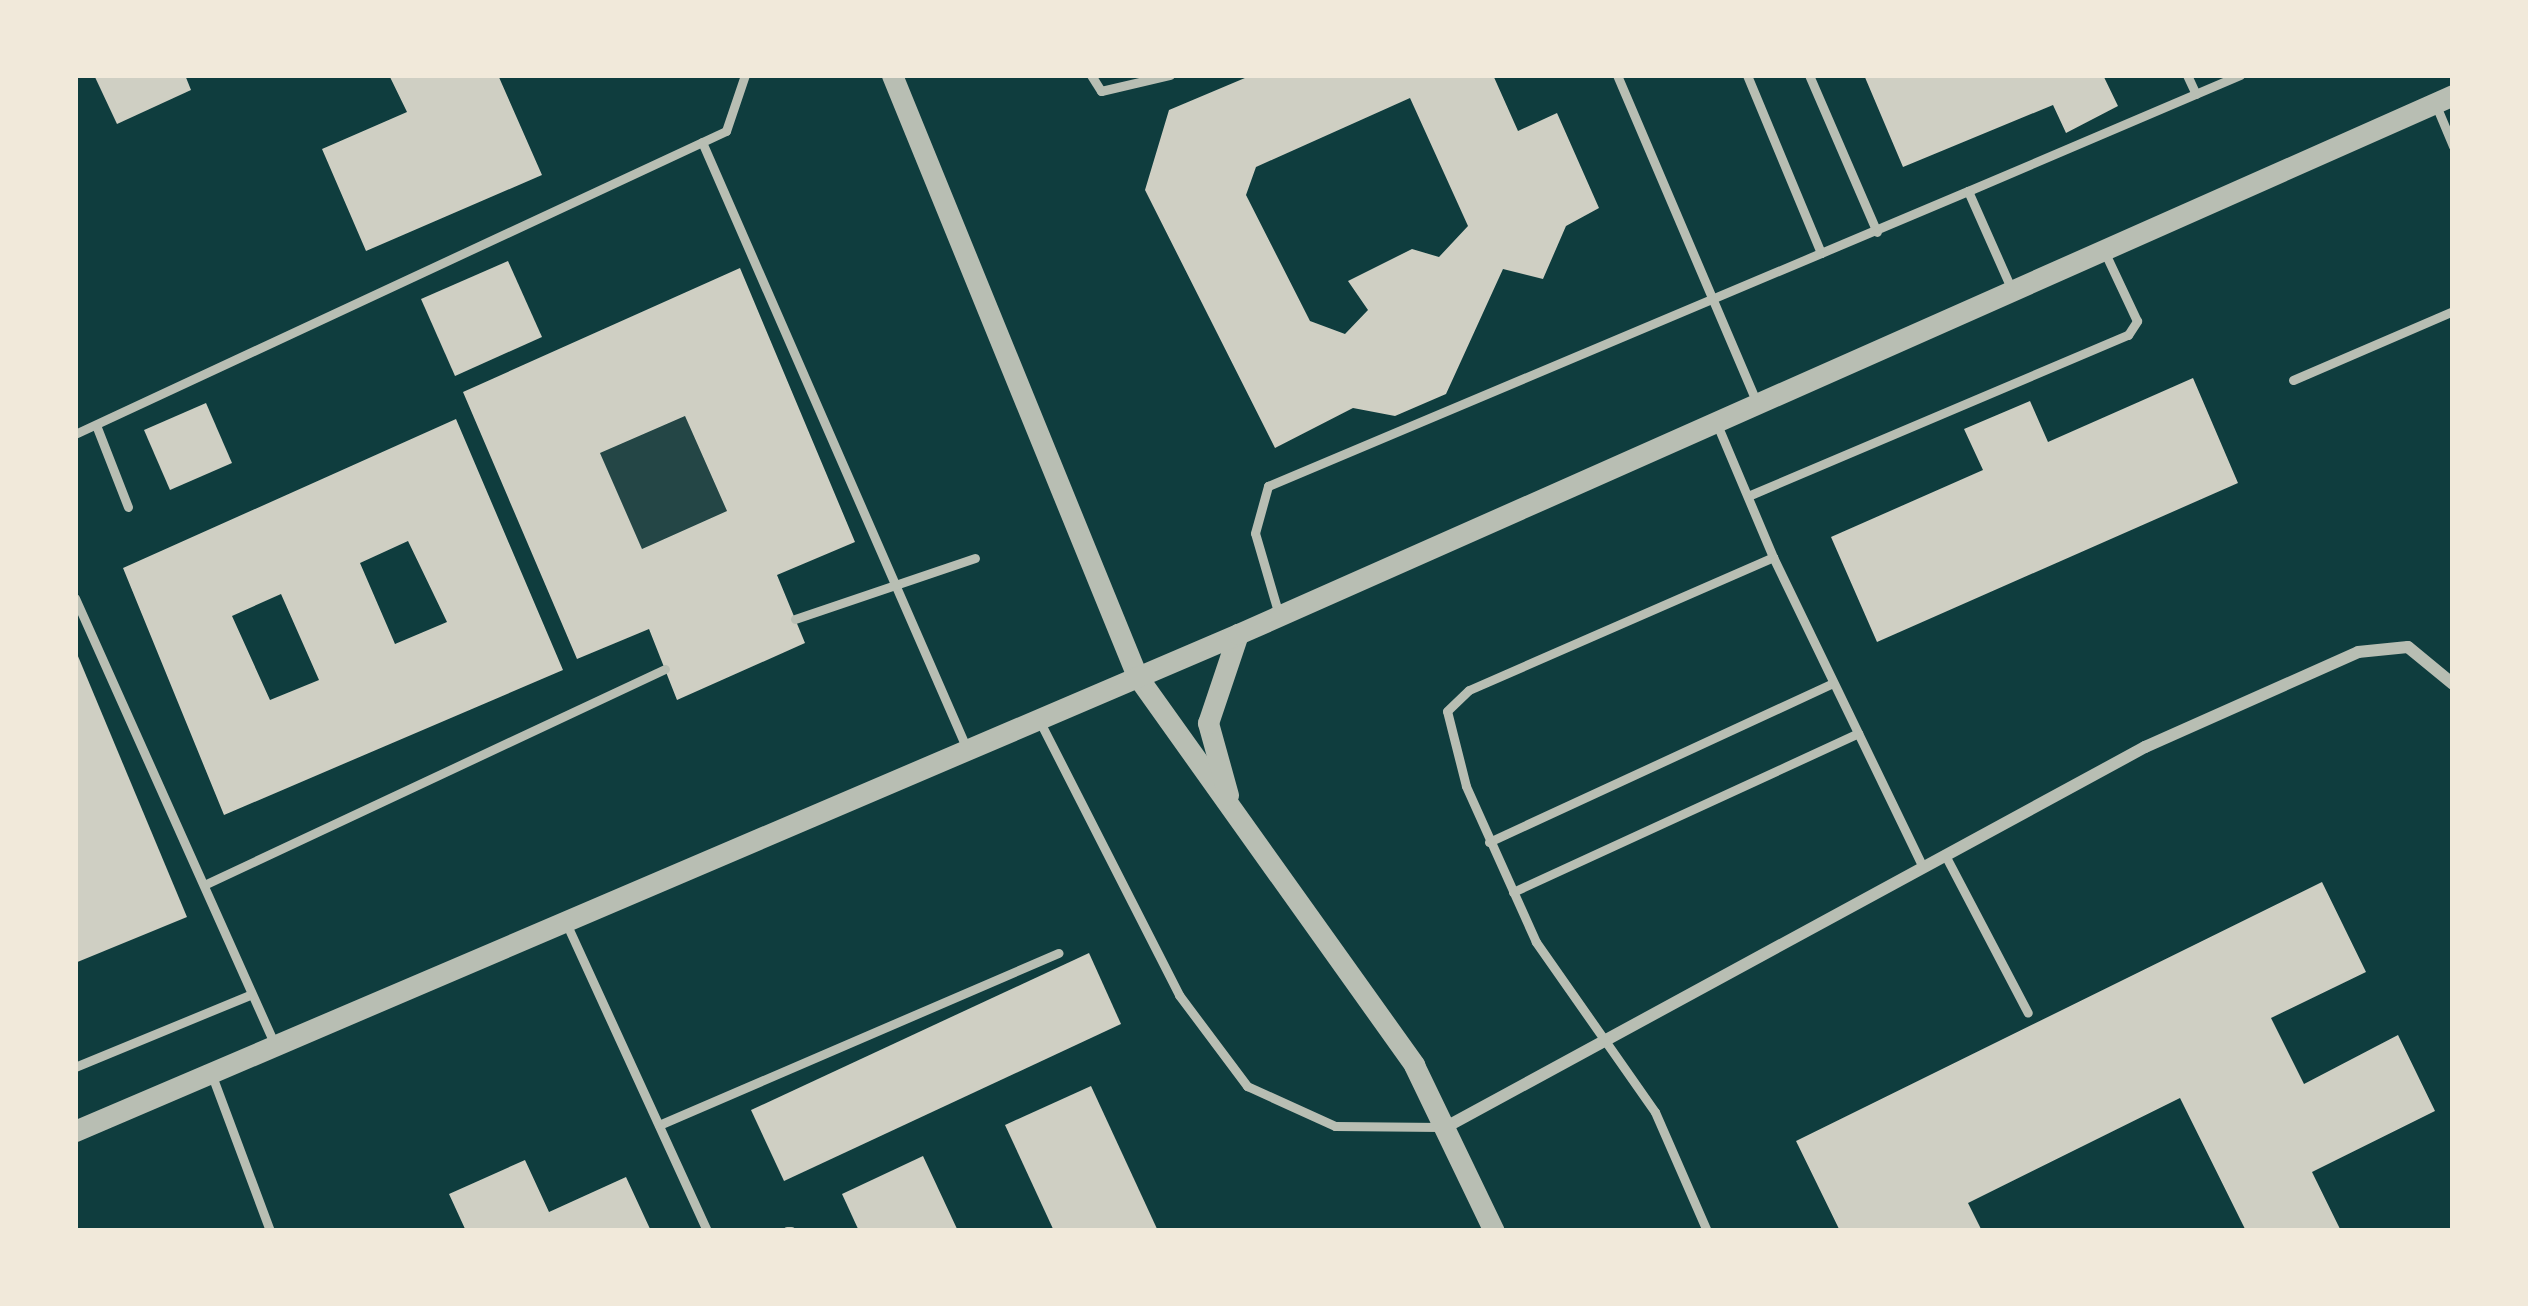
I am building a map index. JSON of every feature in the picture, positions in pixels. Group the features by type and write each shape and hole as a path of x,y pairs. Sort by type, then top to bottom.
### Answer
{"street":[{"path":"892,75 1137,676 1194,768 1228,796 1446,1127 1494,1231"},
{"path":"75,1131 1238,634 1714,417 2444,99"},
{"path":"1228,796 1208,724 1238,634"},
{"path":"1446,1127 2144,747 2358,652 2408,647 2453,684"}],"lane":[{"path":"75,434 726,131 745,75"},
{"path":"1090,75 1101,91 1170,75"},
{"path":"1617,75 1755,399"},
{"path":"1747,75 1821,254"},
{"path":"1809,75 1877,232"},
{"path":"2187,75 2196,94"},
{"path":"1279,615 1255,532 1268,486 1713,305 2240,75"},
{"path":"2444,99 2453,146"},
{"path":"702,142 890,584 967,749"},
{"path":"1968,191 2011,288"},
{"path":"1748,496 2128,335 2137,321 2102,248"},
{"path":"2293,380 2453,311"},
{"path":"1714,417 1773,557 1923,867"},
{"path":"96,424 128,506"},
{"path":"1707,1231 1655,1112 1513,892 1489,842 1454,744 1453,701 1773,557"},
{"path":"795,619 975,558"},
{"path":"75,598 275,1046"},
{"path":"204,885 664,669"},
{"path":"1489,842 1833,683"},
{"path":"1039,718 1179,995 1247,1086 1335,1126 1446,1127"},
{"path":"1513,892 1858,733"},
{"path":"1945,855 2028,1013"},
{"path":"566,921 707,1231"},
{"path":"659,1126 1059,952"},
{"path":"75,1067 252,994"},
{"path":"211,1072 270,1231"}],"shaded area":[{"path":"685,416 727,511 642,549 600,453"}],"building":[{"path":"94,75 185,75 191,90 117,124"},
{"path":"389,75 498,75 542,175 366,251 322,149 407,112"},
{"path":"1252,75 1493,75 1518,131 1557,113 1599,208 1566,226 1543,279 1503,269 1446,394 1395,416 1353,408 1275,448 1145,190 1169,110","holes":["1410,98 1468,226 1439,257 1412,249 1348,281 1368,310 1345,334 1310,321 1246,195 1256,167"]},
{"path":"1864,75 2103,75 2118,106 2066,133 2053,105 1903,167"},
{"path":"508,261 542,337 455,376 421,299"},
{"path":"740,268 855,542 777,575 805,643 677,700 649,629 577,659 463,392","holes":["685,416 727,511 642,549 600,453"]},
{"path":"2193,378 2238,483 1877,642 1831,537 1983,470 1964,429 2030,401 2048,442"},
{"path":"206,403 232,463 170,490 144,430"},
{"path":"456,419 563,670 224,815 123,568","holes":["408,541 447,622 395,644 360,563","281,594 319,680 270,700 232,616"]},
{"path":"75,649 187,917 75,963"},
{"path":"2322,882 2366,972 2271,1018 2304,1084 2398,1035 2435,1111 2312,1172 2341,1231 2246,1231 2180,1098 1968,1203 1982,1231 1840,1231 1796,1141"},
{"path":"1089,953 1121,1024 784,1181 751,1110"},
{"path":"1091,1086 1158,1231 1054,1231 1005,1125"},
{"path":"923,1156 958,1231 859,1231 842,1194"},
{"path":"525,1160 549,1212 626,1177 651,1231 466,1231 449,1194"}]}
